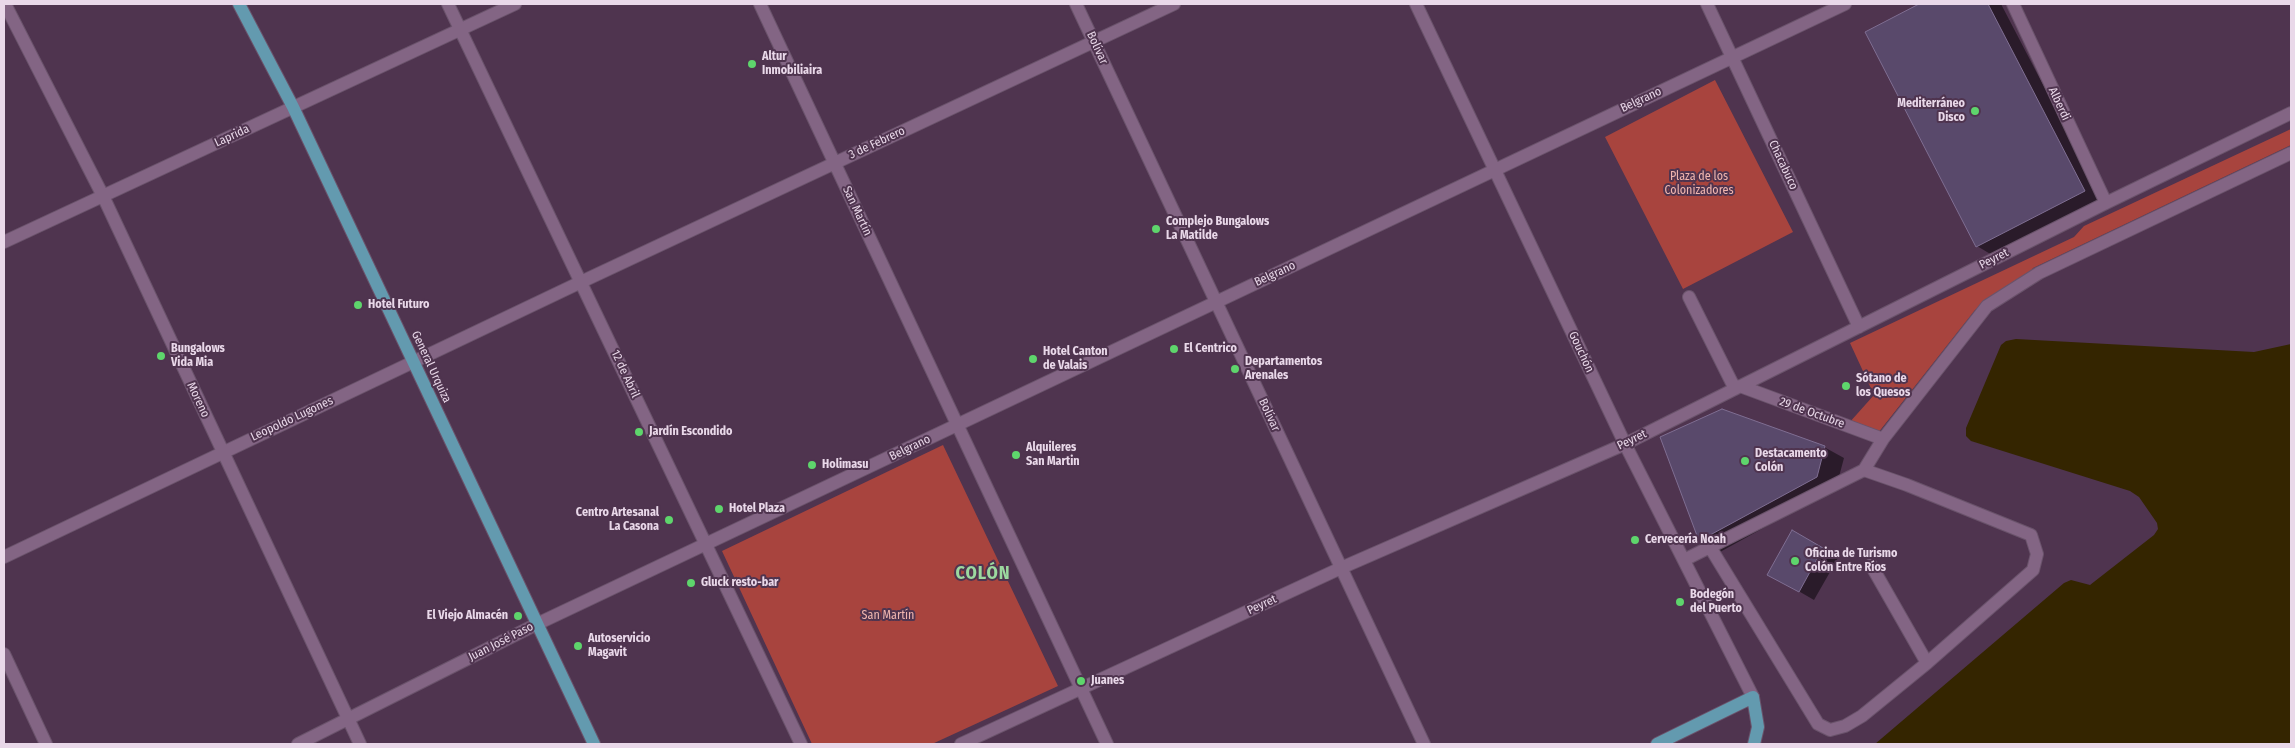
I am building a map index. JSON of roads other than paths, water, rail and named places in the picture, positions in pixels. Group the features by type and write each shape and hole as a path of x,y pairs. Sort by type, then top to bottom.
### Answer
{"main road":[{"name":"General Urquiza","path":"239,4 293,108 594,744"},
{"path":"1657,744 1753,697 1758,727 1754,744"}],"street":[{"name":"Moreno","path":"5,4 103,196 360,744"},
{"name":"12 de Abril","path":"448,4 801,744"},
{"name":"Laprida","path":"4,242 515,4"},
{"name":"San Martín","path":"760,4 1108,744"},
{"name":"Bolívar","path":"1076,4 1424,744"},
{"name":"3 de Febrero","path":"581,282 1174,4"},
{"name":"Gouchón","path":"1416,4 1625,444 1753,697"},
{"name":"Chacabuco","path":"1707,4 1859,327"},
{"name":"Belgrano","path":"706,545 1845,4"},
{"name":"Alberdi","path":"2013,4 2106,203"},
{"name":"Peyret","path":"962,744 1341,568 1625,444 2106,203 2291,113"},
{"path":"1684,560 1864,470 1883,439 1987,306 2039,273 2291,153"},
{"name":"Leopoldo Lugones","path":"4,557 581,282"},
{"path":"1689,297 1738,388"},
{"name":"29 de Octubre","path":"1738,388 1883,439"},
{"path":"1710,548 1818,724 1830,730 1846,726 1862,716 1927,663 2033,570 2037,554 2031,535 1907,485 1864,470"},
{"name":"Juan José Paso","path":"298,744 537,624 706,545"},
{"path":"1871,565 1927,663"},
{"path":"4,654 46,744"}],"place":[{"name":"Altur Inmobiliaira","path":"752,64"},
{"name":"Mediterráneo Disco","path":"1975,111"},
{"name":"Complejo Bungalows La Matilde","path":"1156,229"},
{"name":"Hotel Futuro","path":"358,305"},
{"name":"El Centrico","path":"1174,349"},
{"name":"Bungalows Vida Mia","path":"161,356"},
{"name":"Hotel Canton de Valais","path":"1033,359"},
{"name":"Departamentos Arenales","path":"1235,369"},
{"name":"Sótano de los Quesos","path":"1846,386"},
{"name":"Jardín Escondido","path":"639,432"},
{"name":"Alquileres San Martin","path":"1016,455"},
{"name":"Destacamento Colón","path":"1745,461"},
{"name":"Holimasu","path":"812,465"},
{"name":"Hotel Plaza","path":"719,509"},
{"name":"Centro Artesanal La Casona","path":"669,520"},
{"name":"Cervecería Noah","path":"1635,540"},
{"name":"Oficina de Turismo Colón Entre Ríos","path":"1795,561"},
{"name":"Gluck resto-bar","path":"691,583"},
{"name":"Bodegón del Puerto","path":"1680,602"},
{"name":"El Viejo Almacén","path":"518,616"},
{"name":"Autoservicio Magavit","path":"578,646"},
{"name":"Juanes","path":"1081,681"}],"district":[{"name":"COLÓN","path":"983,574"}],"park label":[{"name":"Plaza de los Colonizadores","path":"1699,184"}]}
